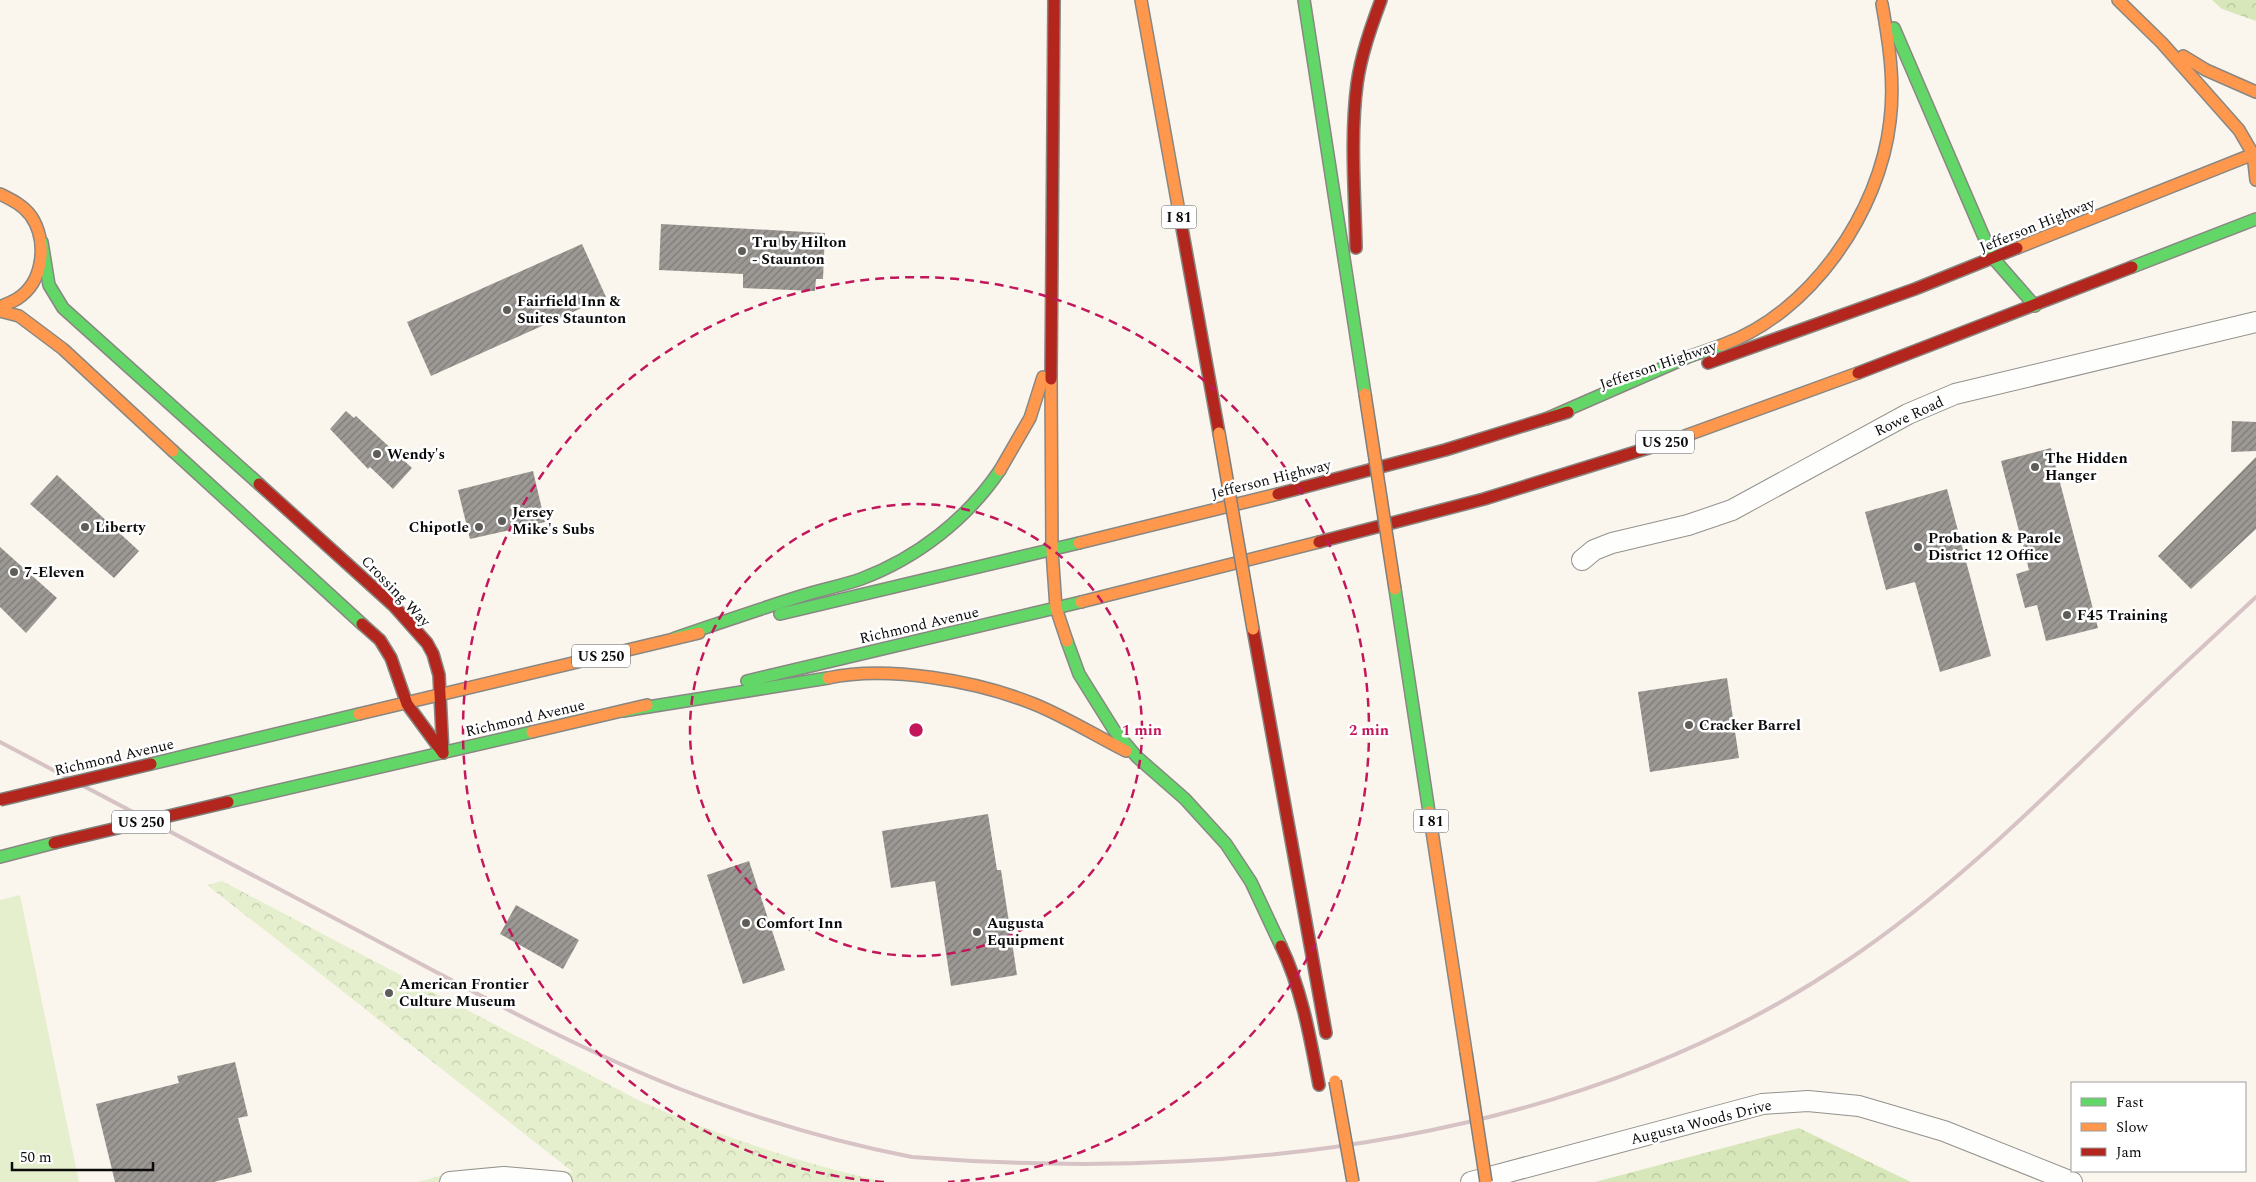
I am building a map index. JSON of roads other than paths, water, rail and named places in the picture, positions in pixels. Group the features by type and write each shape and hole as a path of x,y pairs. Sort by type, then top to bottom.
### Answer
{"main road":[{"path":"1054,0 1051,331 1052,550 1056,608 1073,661 1086,687 1114,730 1137,757 1191,805 1226,844 1251,882 1289,963 1306,1017 1320,1089"},
{"name":"I 81","path":"1141,0 1328,1042"},
{"name":"I 81","path":"1304,0 1486,1182"},
{"path":"1356,337 1354,125 1358,84 1367,40 1381,0"},
{"path":"2118,0 2162,43 2239,130 2255,154 2256,180"},
{"path":"1881,2 1993,258 2035,306"},
{"path":"1546,419 1689,357 1748,334 1788,306 1836,256 1855,228 1870,197 1882,164 1890,124 1890,49 1881,2"},
{"path":"2162,43 2206,70 2256,92"},
{"name":"Jefferson Highway","path":"1697,367 1801,332 2255,154"},
{"path":"0,194 14,200 25,208 39,230 42,242 40,268 35,281 17,300 0,307"},
{"name":"US 250","path":"1056,608 1138,589 1493,496 1680,438 1786,401 2256,219"},
{"name":"Crossing Way","path":"42,242 49,285 63,308 320,538 413,627 434,656 441,695 443,753"},
{"path":"0,311 19,316 63,349 380,640 392,658 407,704 443,753"},
{"path":"675,638 819,590 862,578 907,558 954,524 975,504 997,476 1029,422 1041,391 1051,331"},
{"name":"Jefferson Highway","path":"1052,550 1417,457 1546,419 1678,374"},
{"path":"116,398 138,400"},
{"path":"182,430 199,428"},
{"path":"177,455 193,452"},
{"path":"297,532 320,538"},
{"name":"Richmond Avenue","path":"0,800 407,704 675,638 1052,550"},
{"name":"Richmond Avenue","path":"0,857 1056,608"},
{"path":"623,711 799,684 837,676 912,674 980,688 1034,704 1109,740 1137,757"},
{"path":"1334,1076 1353,1182"},
{"path":"1334,1145 1344,1182"}],"street":[{"name":"Rowe Road","path":"1582,560 1594,550 1612,543 1688,525 1732,510 1908,414 1972,389 2256,322"},
{"name":"Augusta Woods Drive","path":"1471,1182 1762,1104 1808,1100 1859,1106 1944,1131 2072,1182"},
{"path":"450,1182 504,1177 562,1182"}],"railway":[{"path":"0,742 523,1018 640,1073 708,1100 824,1137 912,1157 1033,1163 1155,1162 1278,1154 1399,1136 1518,1109 1633,1072 1744,1022 1848,960 1950,882 2046,796 2144,701 2256,597"}],"place":[{"name":"Tru by Hilton - Staunton","path":"742,251"},
{"name":"Fairfield Inn & Suites Staunton","path":"507,310"},
{"name":"Wendy's","path":"377,454"},
{"name":"The Hidden Hanger","path":"2035,467"},
{"name":"Jersey Mike's Subs","path":"502,521"},
{"name":"Liberty","path":"85,527"},
{"name":"Chipotle","path":"479,527"},
{"name":"Probation & Parole District 12 Office","path":"1918,547"},
{"name":"7-Eleven","path":"14,572"},
{"name":"F45 Training","path":"2067,615"},
{"name":"Cracker Barrel","path":"1689,725"},
{"name":"Comfort Inn","path":"746,923"},
{"name":"Augusta Equipment","path":"977,932"},
{"name":"American Frontier Culture Museum","path":"389,993"}]}
